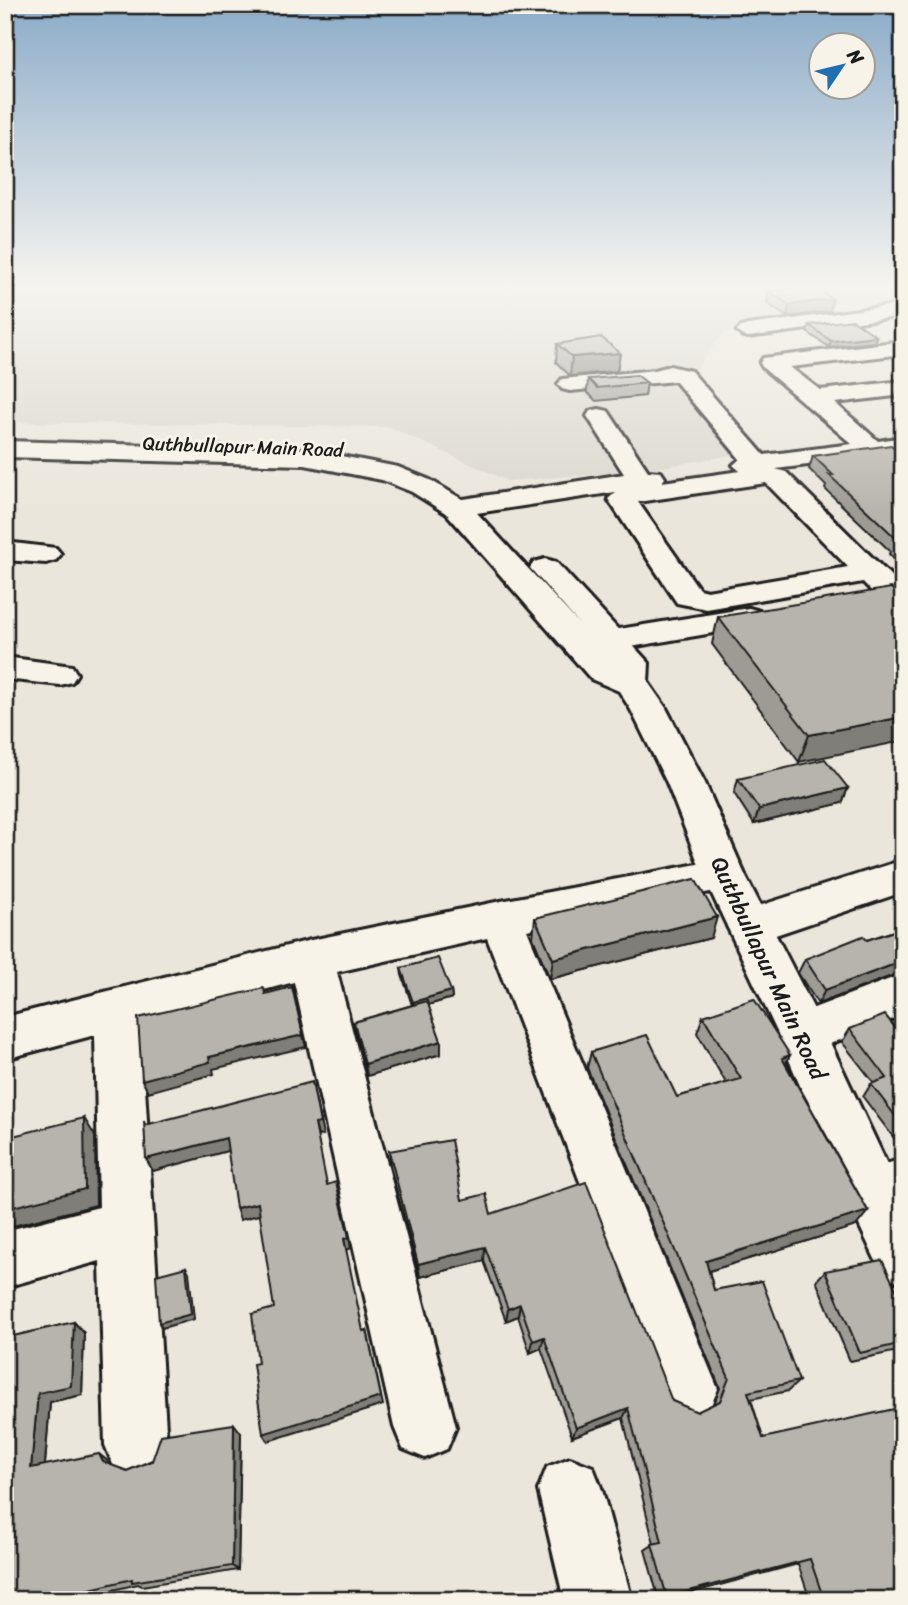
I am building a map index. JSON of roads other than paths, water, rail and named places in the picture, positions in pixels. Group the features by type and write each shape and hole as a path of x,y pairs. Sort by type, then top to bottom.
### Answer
{"street":[{"path":"780,362 771,363 811,405 863,450"},
{"path":"570,384 658,377 670,373 683,376 758,464"},
{"path":"811,405 903,388"},
{"path":"599,416 640,479"},
{"name":"Quthbullapur Main Road","path":"5,439 276,444 345,449 393,458 436,474 613,640 632,663 631,683"},
{"path":"470,505 640,479 903,445"},
{"name":"Quthbullapur Main Road","path":"5,449 305,457 389,473 470,505 603,671 631,683 648,708 686,783 724,876 802,1034 888,1190 903,1256"},
{"path":"768,475 777,478 892,586 697,599 688,596 622,499 631,495 768,475"},
{"path":"804,485 892,586"},
{"path":"5,551 46,554"},
{"path":"613,640 892,586"},
{"path":"5,668 60,674"},
{"path":"5,1038 311,959 501,918 724,876"},
{"path":"749,926 903,876"},
{"path":"501,918 688,1389"},
{"path":"311,959 425,1427"},
{"path":"802,1034 903,994"},
{"path":"117,1009 136,1445"},
{"path":"5,1259 125,1227"},
{"path":"570,1490 598,1600"}]}
